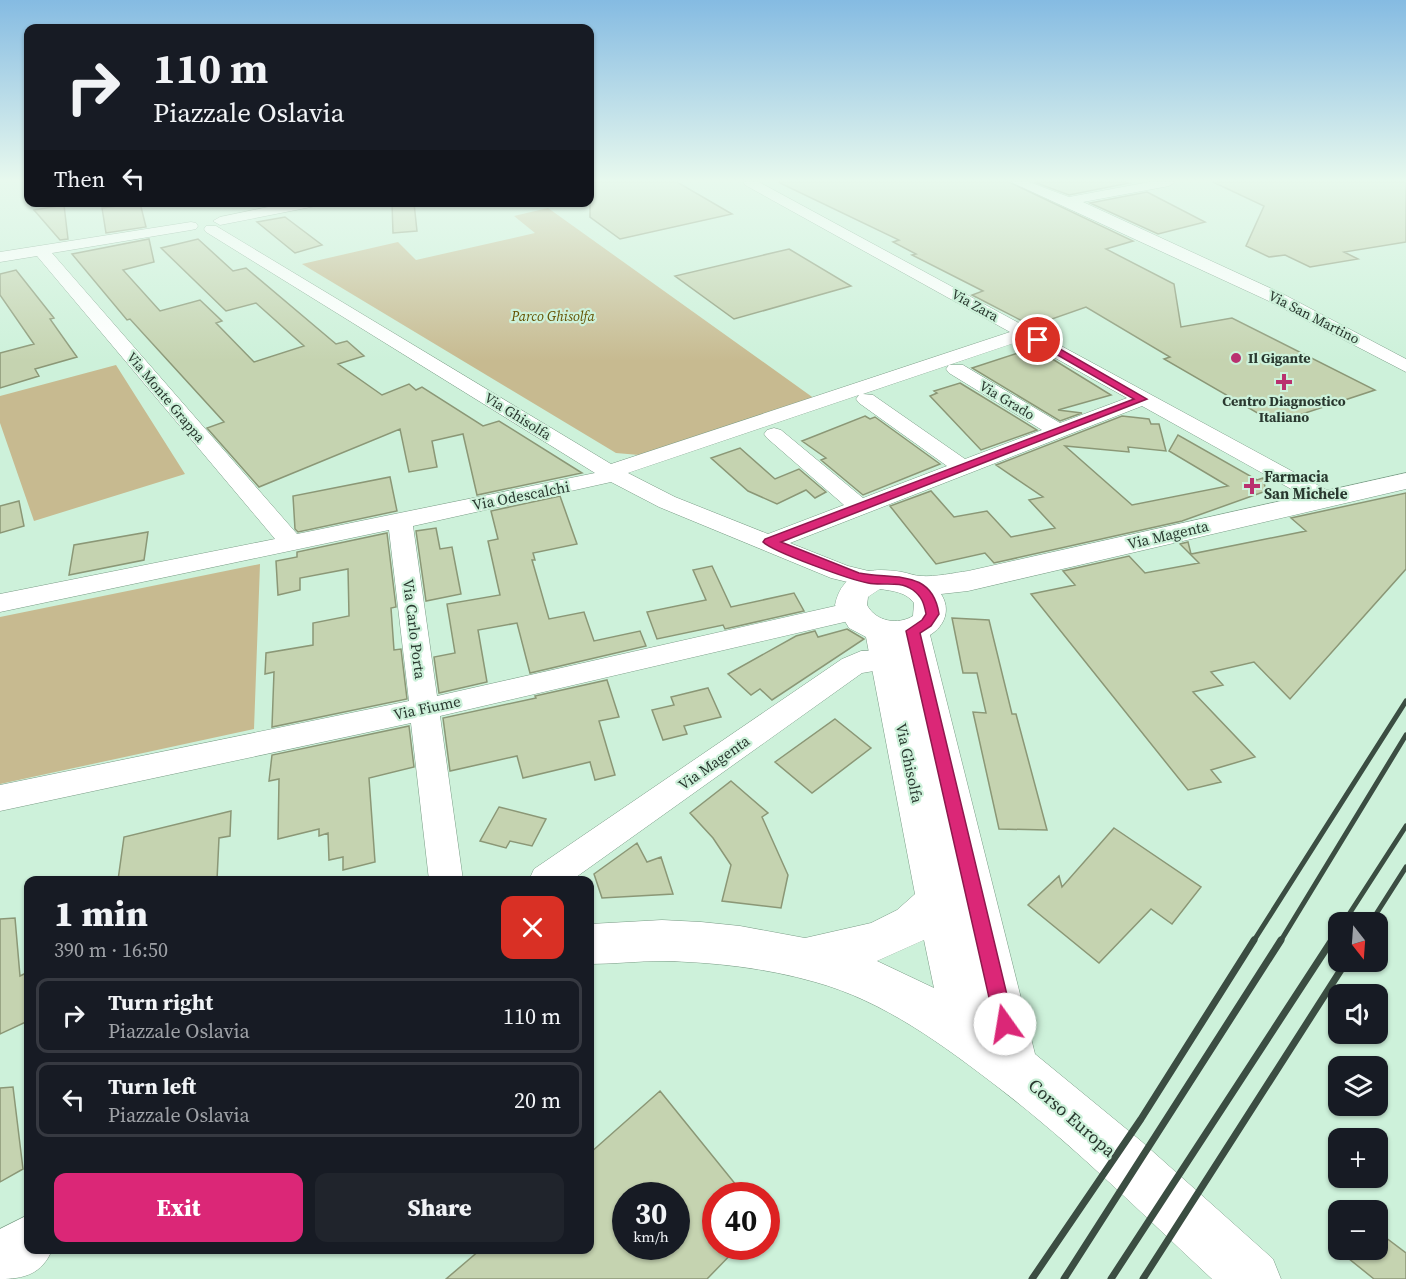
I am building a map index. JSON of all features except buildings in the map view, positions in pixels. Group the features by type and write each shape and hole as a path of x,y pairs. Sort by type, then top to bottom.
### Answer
{"street":[{"path":"0,257 86,242"},
{"name":"Via Ghisolfa","path":"233,242 612,474 667,502 770,542 883,607 937,895 966,1034"},
{"name":"Via Zara","path":"859,242 1326,499"},
{"name":"Via San Martino","path":"1155,242 1304,311 1406,366"},
{"name":"Via Monte Grappa","path":"41,250 291,543"},
{"name":"Via Odescalchi","path":"0,603 576,485 1026,333"},
{"name":"Via Grado","path":"956,369 1058,431"},
{"path":"866,399 963,468"},
{"path":"770,542 1142,399"},
{"path":"774,434 861,508"},
{"name":"Via Magenta","path":"1368,489 1406,471"},
{"name":"Via Magenta","path":"552,876 861,661 883,607 968,581 1406,481"},
{"name":"Via Carlo Porta","path":"400,520 446,876"},
{"path":"883,607 1015,1070"},
{"name":"Via Fiume","path":"0,798 425,709 883,607"},
{"path":"806,958 833,955 866,945 901,929 926,914 937,895"},
{"name":"Corso Europa","path":"594,944 699,942 806,958 884,986 966,1034 1015,1070 1074,1118 1253,1279"},
{"path":"0,1262 24,1245"}],"green space":[{"name":"Parco Ghisolfa","path":"398,242 416,260 497,242 595,242 815,399 639,455 616,453 302,264"},
{"path":"116,365 185,474 34,521 0,423 0,396"},
{"path":"260,564 254,729 0,784 0,617"}],"railway":[{"path":"1253,942 1406,701"},
{"path":"1280,942 1406,735"},
{"path":"1350,912 1406,826"},
{"path":"1377,912 1406,867"},
{"path":"1032,1279 1141,1119 1254,940"},
{"path":"1064,1279 1281,940"},
{"path":"1111,1279 1328,946"},
{"path":"1143,1279 1340,972"}],"place":[{"name":"Il Gigante","path":"1236,358"},
{"name":"Centro Diagnostico Italiano","path":"1284,382"},
{"name":"Farmacia San Michele","path":"1252,486"}],"route":[{"path":"1005,1024 913,631 927,623 932,614 930,600 925,593 908,582 856,577 770,542 1142,399 1038,340"}]}
